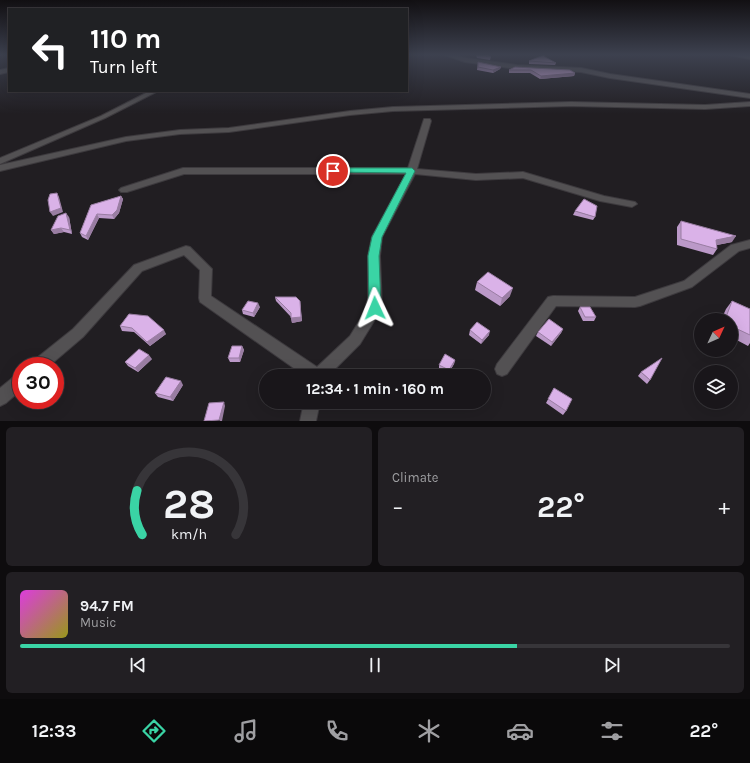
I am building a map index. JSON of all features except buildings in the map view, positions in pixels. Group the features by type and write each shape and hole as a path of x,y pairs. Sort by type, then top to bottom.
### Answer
{"street":[{"path":"603,75 750,96"},
{"path":"0,161 109,114 153,92"},
{"path":"0,168 126,139 180,132 229,130 350,113 452,107 571,104 705,106 750,104"},
{"path":"325,369 355,340 375,308 374,256 377,237 412,171 427,121"},
{"path":"124,190 183,171 412,171 476,177 523,175 603,199 632,204"},
{"path":"502,369 553,301 634,302 688,284 735,248 750,244"},
{"path":"49,357 78,334 138,268 186,250 206,269 205,298 308,369"},
{"path":"0,398 12,388"},
{"path":"308,421 311,409"}],"route":[{"path":"333,171 412,171 377,237 374,256 375,308"}]}
